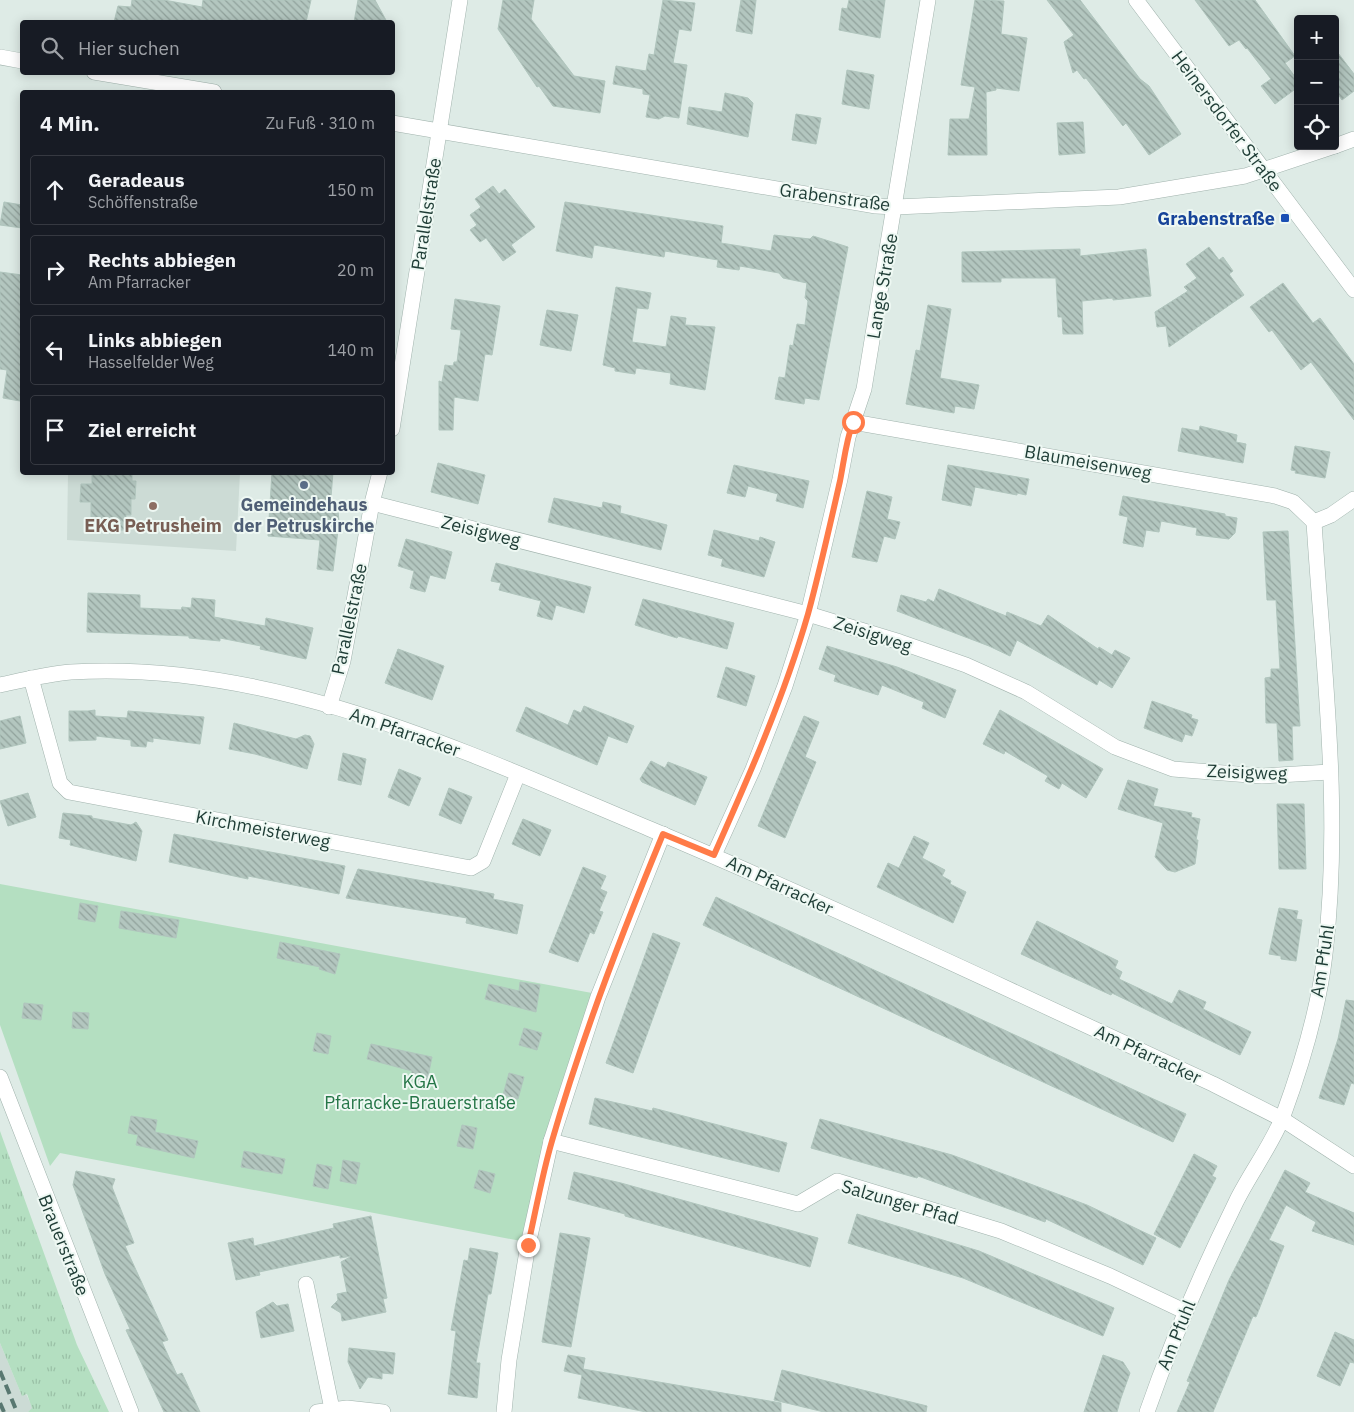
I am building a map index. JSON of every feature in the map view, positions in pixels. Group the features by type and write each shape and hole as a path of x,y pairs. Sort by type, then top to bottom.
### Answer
{"street":[{"name":"Parallelstraße","path":"395,410 460,0"},
{"name":"Lange Straße","path":"714,855 785,686 808,614 848,437 864,389 896,207 928,0"},
{"name":"Heinersdorfer Straße","path":"1136,0 1354,290"},
{"path":"0,57 20,61"},
{"path":"112,75 202,90"},
{"name":"Grabenstraße","path":"395,124 876,206 896,207 1119,197 1265,172 1324,150"},
{"name":"Grabenstraße","path":"1339,145 1354,139"},
{"name":"Blaumeisenweg","path":"853,422 1275,496 1293,502 1314,522"},
{"name":"Parallelstraße","path":"329,706 343,661 372,503 379,475"},
{"path":"1314,522 1331,515 1354,499"},
{"name":"Zeisigweg","path":"372,503 808,614 966,665 1026,692 1115,747 1173,769 1262,776 1330,772"},
{"name":"Am Pfuhl","path":"1147,1412 1184,1311 1244,1186 1282,1119 1306,1044 1325,957 1333,869 1330,772 1314,522"},
{"name":"Am Pfarracker","path":"0,684 68,672 174,674 242,684 329,706 416,733 714,855 1213,1084 1282,1119 1354,1166"},
{"name":"Kirchmeisterweg","path":"32,678 60,783 69,792 471,868 483,861 518,774"},
{"path":"504,1412 509,1360 528,1245 552,1141 598,996 663,834"},
{"name":"Brauerstraße","path":"0,1077 130,1412"},
{"name":"Salzunger Pfad","path":"552,1141 798,1204 837,1181 1002,1231 1110,1276 1184,1311"},
{"path":"306,1284 332,1409"},
{"path":"317,1412 332,1409 383,1412"}],"shaded area":[{"name":"EKG Petrusheim","path":"68,475 240,475 236,551 67,540"},
{"path":"0,1343 22,1396 26,1394 33,1408 28,1412 0,1412"}],"green space":[{"name":"KGA Pfarracke-Brauerstraße","path":"0,884 592,993 547,1132 521,1241 60,1153 50,1166 0,1025"},
{"path":"0,1131 77,1345 109,1412 28,1412 32,1408 27,1394 22,1396 0,1343"}],"building":[{"path":"132,0 164,0 202,7 203,0 311,0 306,20 114,20 118,6 131,7"},
{"path":"358,0 375,0 386,20 354,20"},
{"path":"503,0 534,0 531,19 574,76 605,81 600,113 553,106 539,86 537,87 498,29"},
{"path":"663,0 695,3 691,31 679,29 673,63 687,65 679,118 665,116 659,119 646,117 650,95 643,94 643,89 613,84 616,66 646,71 649,54 654,55"},
{"path":"741,0 756,0 752,34 736,31"},
{"path":"849,0 885,0 880,38 839,30 842,8 847,9"},
{"path":"975,0 1004,1 1001,34 1027,38 1019,91 996,88 996,90 986,92 987,155 948,155 950,119 969,119 975,87 961,85"},
{"path":"1047,0 1080,0 1140,79 1149,86 1181,134 1149,155 1126,123 1123,126 1086,78 1084,79 1077,70 1073,73 1064,42 1074,35"},
{"path":"1195,0 1255,0 1294,55 1294,57 1285,63 1294,75 1294,90 1275,104 1261,86 1271,79 1247,48 1239,40 1229,46"},
{"path":"1339,54 1354,74 1354,91 1342,100 1339,96"},
{"path":"847,70 874,75 869,109 842,104"},
{"path":"725,93 748,98 753,103 748,137 687,124 689,107 722,112"},
{"path":"796,114 821,118 816,144 792,140"},
{"path":"1083,122 1085,153 1059,155 1057,123"},
{"path":"493,186 499,194 505,189 535,227 511,245 516,252 503,261 486,238 480,242 470,230 477,225 470,215 481,207 475,199"},
{"path":"4,202 20,205 20,228 0,225"},
{"path":"565,202 723,226 721,243 771,251 774,235 810,239 813,236 848,247 819,400 805,398 804,404 775,399 779,377 785,378 790,345 793,346 797,324 805,325 808,301 805,298 807,283 783,278 779,273 740,266 739,270 717,267 718,260 665,251 664,257 594,245 592,258 556,251"},
{"path":"1209,247 1219,260 1223,257 1233,271 1229,274 1244,295 1169,347 1166,326 1157,327 1155,312 1188,291 1184,287 1197,278 1186,264"},
{"path":"1080,249 1080,256 1146,249 1151,296 1082,301 1083,334 1063,334 1062,317 1058,317 1056,278 1001,278 1001,282 962,282 962,252"},
{"path":"0,272 20,275 20,401 3,398 7,370 0,369"},
{"path":"1283,283 1313,323 1320,318 1354,364 1354,420 1311,362 1301,370 1272,330 1269,332 1250,307"},
{"path":"616,287 651,293 648,309 637,308 632,342 666,347 671,316 686,318 685,325 715,327 705,390 670,384 671,373 636,368 635,374 615,371 615,368 603,365"},
{"path":"455,299 500,306 492,355 485,354 478,401 454,397 453,430 439,430 439,381 442,382 445,365 453,366 454,362 457,362 461,330 451,329"},
{"path":"928,305 951,309 940,378 979,385 974,409 955,406 954,413 906,404 916,350 920,351"},
{"path":"547,310 578,315 571,351 540,345"},
{"path":"1200,426 1237,435 1236,442 1246,444 1243,463 1178,451 1182,428 1199,431"},
{"path":"1295,446 1330,452 1325,478 1295,473 1296,471 1291,470"},
{"path":"438,463 485,475 478,504 431,492"},
{"path":"734,465 809,481 803,508 776,501 778,494 748,486 745,497 727,493"},
{"path":"948,465 1029,479 1026,495 975,487 971,506 942,500"},
{"path":"92,475 132,475 132,481 136,481 135,499 131,499 131,515 126,515 126,530 91,530 91,502 80,502 81,484 92,484"},
{"path":"272,475 333,475 330,510 338,510 339,522 333,571 317,569 320,540 268,536"},
{"path":"867,491 892,497 887,519 900,522 895,539 884,536 877,562 852,557"},
{"path":"1123,496 1225,514 1225,516 1237,518 1235,533 1229,539 1196,535 1197,528 1161,521 1159,532 1146,530 1143,547 1123,543 1128,517 1119,515"},
{"path":"554,498 602,508 603,502 621,506 620,513 667,525 661,550 548,522"},
{"path":"714,530 759,541 760,537 775,542 764,577 721,566 723,559 708,555"},
{"path":"1288,531 1300,726 1292,726 1293,760 1279,761 1277,723 1266,723 1265,678 1271,677 1271,669 1280,669 1276,600 1267,600 1263,532"},
{"path":"406,539 452,552 445,579 430,575 425,592 410,588 414,571 398,566"},
{"path":"496,563 591,587 584,613 556,605 552,620 537,616 541,601 499,590 501,583 491,581"},
{"path":"939,589 1006,616 1007,612 1041,626 1048,615 1098,649 1099,647 1112,655 1115,650 1130,658 1112,688 1099,680 1097,685 1017,640 1010,656 989,646 897,611 901,595 926,602 928,599 934,602"},
{"path":"88,593 140,595 140,608 181,610 182,607 191,608 192,598 215,600 214,617 265,626 266,618 313,628 306,659 260,649 261,646 220,638 220,641 189,638 189,636 87,632"},
{"path":"643,599 734,623 727,649 678,636 677,638 635,625"},
{"path":"827,646 897,667 956,690 945,718 922,708 924,702 882,685 878,695 834,681 836,675 819,669"},
{"path":"398,649 444,666 432,700 385,683"},
{"path":"726,667 755,676 746,706 717,697"},
{"path":"1152,701 1192,715 1191,718 1198,720 1192,736 1185,734 1182,742 1144,728"},
{"path":"584,706 634,726 627,743 608,736 597,765 516,731 526,707 568,725 574,710 581,713"},
{"path":"95,710 95,716 127,718 128,711 204,717 200,744 153,738 153,742 147,741 146,747 131,746 131,740 96,736 96,740 69,741 69,711"},
{"path":"1000,710 1103,769 1086,798 1062,783 1059,789 1045,781 1048,776 1005,751 1004,754 983,744"},
{"path":"20,716 26,743 0,749 0,721"},
{"path":"804,716 819,722 805,757 816,762 785,838 758,826"},
{"path":"234,723 296,739 305,735 310,736 314,744 307,769 255,754 229,749"},
{"path":"343,753 366,759 361,785 338,780"},
{"path":"651,761 665,768 668,762 707,777 695,805 642,782 640,779"},
{"path":"399,769 421,778 409,806 388,797"},
{"path":"1128,780 1158,789 1153,806 1192,813 1191,817 1200,819 1196,840 1198,840 1195,864 1175,872 1167,870 1155,857 1163,823 1118,809"},
{"path":"449,788 472,797 461,824 439,815"},
{"path":"28,793 36,817 8,826 0,801"},
{"path":"1277,804 1304,804 1306,869 1279,869"},
{"path":"63,813 92,816 92,818 131,825 136,822 142,831 136,861 70,845 71,840 59,838"},
{"path":"523,819 551,830 540,856 512,844"},
{"path":"174,834 345,866 339,894 248,876 248,879 169,862"},
{"path":"914,836 929,843 922,858 945,870 942,876 951,881 950,884 966,892 953,923 877,887 888,863 899,868"},
{"path":"583,867 606,876 600,889 607,892 599,911 603,912 594,934 590,932 578,962 549,952"},
{"path":"358,869 494,894 493,899 523,905 517,934 466,923 467,918 346,898"},
{"path":"716,897 1186,1114 1173,1142 703,925"},
{"path":"80,903 98,906 95,922 78,919"},
{"path":"1279,908 1298,911 1296,919 1302,920 1296,961 1281,959 1281,956 1269,954"},
{"path":"121,911 179,920 176,938 119,928"},
{"path":"1037,921 1118,961 1115,968 1122,972 1119,979 1172,1004 1179,990 1206,1002 1203,1009 1251,1032 1240,1055 1112,993 1111,995 1021,954"},
{"path":"653,933 680,943 633,1073 606,1063"},
{"path":"280,942 340,954 335,974 319,969 320,967 277,958"},
{"path":"520,982 540,985 536,1012 485,999 489,984 519,991"},
{"path":"1346,1000 1354,1001 1354,1084 1351,1083 1344,1105 1319,1098 1338,1039"},
{"path":"24,1003 43,1005 41,1020 22,1018"},
{"path":"73,1012 89,1013 88,1029 72,1028"},
{"path":"524,1028 542,1033 537,1050 519,1045"},
{"path":"317,1033 331,1036 328,1054 313,1051"},
{"path":"371,1044 432,1057 427,1082 410,1079 412,1071 367,1059"},
{"path":"509,1073 524,1077 518,1099 503,1095"},
{"path":"595,1098 652,1111 653,1108 787,1143 779,1172 589,1124"},
{"path":"131,1116 157,1120 155,1132 198,1141 194,1158 136,1145 138,1135 128,1133"},
{"path":"820,1119 952,1155 1087,1205 1156,1238 1143,1265 1046,1219 1045,1222 918,1176 917,1178 811,1148"},
{"path":"462,1125 477,1128 473,1149 457,1146"},
{"path":"244,1151 285,1159 282,1174 241,1167"},
{"path":"1194,1154 1217,1166 1212,1176 1216,1178 1180,1248 1154,1234"},
{"path":"343,1160 360,1163 356,1184 340,1181"},
{"path":"317,1164 332,1167 328,1189 313,1186"},
{"path":"479,1170 495,1174 490,1193 474,1188"},
{"path":"1285,1170 1310,1183 1305,1192 1354,1213 1354,1245 1312,1231 1316,1222 1286,1205 1269,1240 1284,1246 1256,1317 1253,1316 1213,1412 1177,1412 1190,1382 1187,1381 1229,1280"},
{"path":"76,1171 115,1179 112,1187 134,1243 125,1246 168,1340 162,1342 177,1375 182,1373 200,1412 164,1412 126,1330 130,1329 105,1274 73,1185"},
{"path":"574,1172 621,1183 818,1238 810,1267 568,1199"},
{"path":"857,1214 979,1251 1114,1308 1103,1336 963,1278 848,1243"},
{"path":"371,1216 387,1298 383,1299 386,1312 342,1321 341,1313 331,1307 338,1300 337,1294 347,1292 341,1262 352,1256 340,1258 340,1255 259,1272 260,1275 236,1280 228,1243 253,1238 254,1246 334,1228 333,1224"},
{"path":"560,1233 590,1238 571,1347 542,1342"},
{"path":"470,1248 498,1253 491,1294 488,1294 476,1363 480,1363 477,1398 448,1394 456,1331 451,1330 464,1260 468,1261"},
{"path":"273,1302 277,1306 288,1304 294,1331 261,1338 256,1312"},
{"path":"1335,1332 1354,1340 1354,1363 1350,1362 1340,1386 1317,1376"},
{"path":"349,1348 395,1353 393,1374 382,1373 382,1379 368,1377 360,1389 348,1362"},
{"path":"568,1355 585,1358 583,1369 781,1403 781,1412 646,1412 578,1398 582,1375 564,1371"},
{"path":"1103,1355 1123,1362 1130,1373 1117,1412 1084,1412"},
{"path":"782,1370 927,1406 926,1412 824,1412 774,1400"}],"railway":[{"path":"0,1371 17,1412"},
{"path":"0,1403 4,1412"}],"place":[{"name":"Grabenstraße","path":"1285,218"},
{"name":"Gemeindehaus der Petruskirche","path":"304,485"},
{"name":"EKG Petrusheim","path":"153,506"}],"route":[{"path":"528,1245 552,1141 574,1068 598,996 663,834 714,855 753,769 785,686 808,614 853,422"}]}
